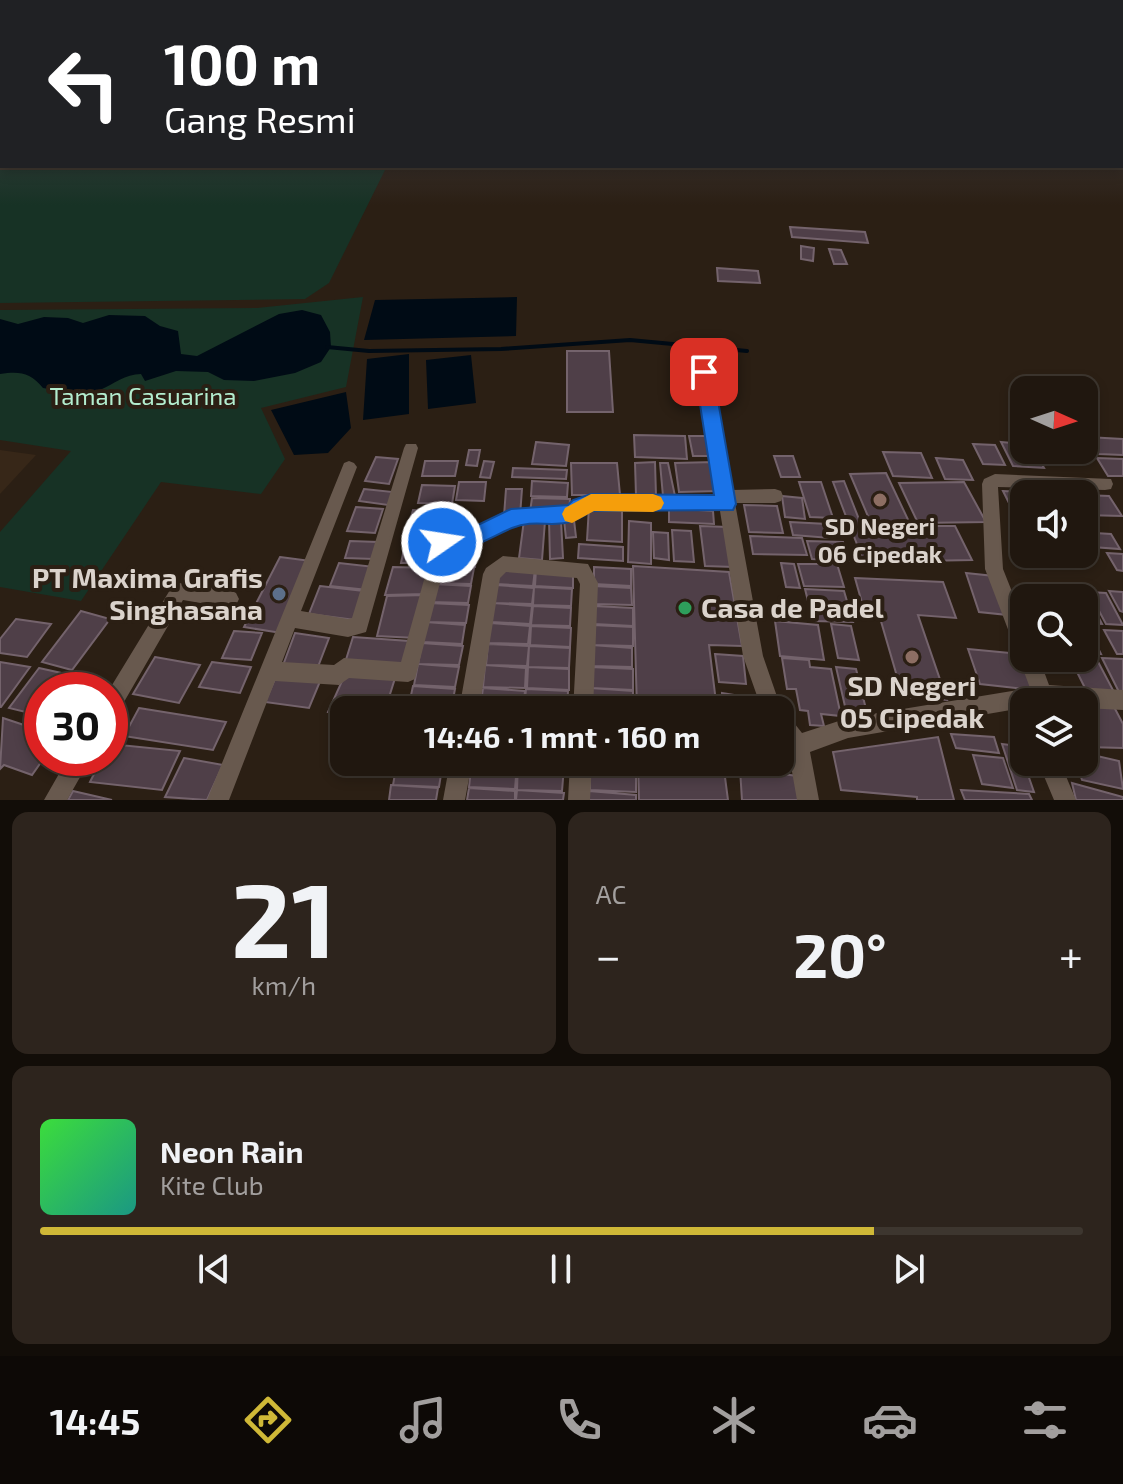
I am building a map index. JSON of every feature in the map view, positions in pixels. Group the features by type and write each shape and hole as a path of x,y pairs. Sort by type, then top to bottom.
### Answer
{"street":[{"path":"704,372 753,656 767,696"},
{"path":"292,619 348,628 359,626 411,448"},
{"path":"218,800 292,619 349,467"},
{"path":"1010,610 994,569 990,484 995,480 1105,484"},
{"path":"270,671 339,675 344,668 408,672 442,542 485,533 511,518 574,514 580,506 591,502 775,496"},
{"path":"471,696 492,574 503,564 582,570 586,574 589,583 584,696"},
{"path":"128,677 179,591 230,599"},
{"path":"1098,700 1123,700"},
{"path":"798,745 848,728 1010,702"},
{"path":"794,740 798,745 808,800"},
{"path":"55,800 69,776"},
{"path":"454,800 458,776"},
{"path":"579,800 580,776"},
{"path":"1055,776 1065,800"}],"shaded area":[{"path":"517,297 516,336 364,340 375,300"},
{"path":"302,310 321,315 330,332 331,347 321,362 295,373 254,381 224,380 208,372 176,371 145,381 141,374 135,374 100,390 78,393 43,388 24,374 0,374 0,319 18,324 44,317 68,318 83,323 109,315 145,316 160,326 178,331 181,354 197,356 279,314"},
{"path":"409,354 409,414 363,420 367,359"},
{"path":"471,355 476,403 428,409 426,360"},
{"path":"346,392 351,428 328,453 294,455 271,410"},
{"path":"0,450 36,455 0,494"}],"green space":[{"path":"0,168 386,168 329,283 305,299 0,303"},
{"name":"Taman Casuarina","path":"363,297 346,387 261,408 285,459 261,494 161,482 81,601 0,587 0,532 71,451 0,440 0,310 257,308"}],"building":[{"path":"790,227 865,232 868,243 792,237"},
{"path":"801,246 814,248 813,261 801,259"},
{"path":"829,249 841,250 847,264 834,264"},
{"path":"717,268 758,271 760,283 718,281"},
{"path":"567,351 609,351 613,412 567,412"},
{"path":"634,435 685,436 687,459 635,457"},
{"path":"689,436 706,436 710,456 693,456"},
{"path":"1098,438 1123,439 1123,455 1098,454"},
{"path":"536,442 569,445 566,466 532,464"},
{"path":"1001,442 1010,443 1010,460"},
{"path":"973,444 995,445 1005,465 983,464"},
{"path":"469,450 480,450 477,466 466,465"},
{"path":"883,452 921,453 932,478 893,476"},
{"path":"774,456 793,456 800,477 781,477"},
{"path":"376,457 398,459 389,484 365,481"},
{"path":"936,458 963,460 973,480 945,479"},
{"path":"1098,458 1123,459 1123,476 1108,476"},
{"path":"425,461 458,461 455,476 422,476"},
{"path":"484,461 494,462 490,478 480,477"},
{"path":"655,462 656,496 636,495 635,463"},
{"path":"714,462 721,491 679,492 675,463"},
{"path":"571,463 617,463 620,495 572,495"},
{"path":"660,463 668,463 675,496 663,496"},
{"path":"1042,464 1044,468 1013,466"},
{"path":"513,468 567,470 566,479 512,477"},
{"name":"SD Negeri 06 Cipedak","path":"886,473 911,526 955,526 972,560 864,562 851,529 873,528 850,474"},
{"path":"532,481 568,483 567,497 531,496"},
{"path":"844,481 862,527 850,527 833,482"},
{"path":"459,482 486,482 484,501 456,500"},
{"path":"799,482 821,482 833,518 810,517"},
{"path":"964,482 986,522 918,523 899,483"},
{"path":"422,485 455,486 452,504 418,503"},
{"path":"364,489 393,492 388,505 359,501"},
{"path":"506,489 522,489 520,516 504,516"},
{"path":"1003,491 1010,491 1010,505"},
{"path":"782,496 802,498 805,519 785,517"},
{"path":"1098,496 1109,496 1122,516 1098,515"},
{"path":"532,498 570,499 569,514 530,512"},
{"path":"744,505 777,506 783,533 749,532"},
{"path":"356,507 383,509 375,533 347,531"},
{"path":"589,507 622,508 622,542 587,540"},
{"path":"669,508 713,511 714,524 669,522"},
{"path":"413,510 451,512 448,530 408,528"},
{"path":"524,520 545,521 542,560 519,558"},
{"path":"549,520 561,520 563,558 550,559"},
{"path":"564,520 574,520 576,537 566,538"},
{"path":"629,521 651,523 651,564 628,562"},
{"path":"790,522 827,524 830,538 793,535"},
{"path":"700,526 728,527 734,567 705,566"},
{"path":"672,530 691,531 694,562 674,561"},
{"path":"653,532 668,533 669,560 654,558"},
{"path":"1098,533 1111,534 1120,549 1098,547"},
{"path":"407,535 441,536 434,563 401,563"},
{"path":"480,535 477,550 442,549"},
{"path":"750,536 802,538 807,555 753,554"},
{"path":"350,541 378,542 374,559 345,558"},
{"path":"807,541 843,542 848,561 812,559"},
{"path":"579,544 623,547 623,561 578,558"},
{"path":"441,549 477,551 475,567 438,566"},
{"path":"1107,553 1123,554 1123,571 1117,570"},
{"name":"PT Maxima Grafis Singhasana","path":"280,557 311,561 281,633 244,627"},
{"path":"339,563 375,567 368,590 330,586"},
{"path":"781,563 794,564 800,588 786,587"},
{"path":"798,564 837,564 844,587 804,586"},
{"path":"437,566 474,568 471,584 434,583"},
{"name":"Casa de Padel","path":"633,566 729,572 742,646 709,645 715,696 637,696"},
{"path":"393,567 431,568 425,594 385,595"},
{"path":"594,567 631,569 631,586 594,584"},
{"path":"500,569 535,569 533,586 496,584"},
{"path":"536,569 573,571 573,588 535,586"},
{"path":"966,573 994,576 1008,615 979,612"},
{"name":"SD Negeri 05 Cipedak","path":"855,578 943,582 956,618 918,615 947,700 903,697 878,611 864,610"},
{"path":"434,584 471,586 468,603 430,602"},
{"path":"496,585 534,588 532,604 494,603"},
{"path":"320,586 364,591 355,620 309,614"},
{"path":"594,586 631,588 632,605 594,604"},
{"path":"534,587 572,589 571,606 533,605"},
{"path":"805,589 844,591 853,622 813,621"},
{"path":"1109,591 1123,592 1123,612 1120,611"},
{"path":"1098,593 1106,593 1123,625 1106,624 1098,609"},
{"path":"426,595 416,638 377,636 387,596"},
{"path":"430,603 469,605 466,623 427,622"},
{"path":"493,603 532,606 530,624 491,622"},
{"path":"533,606 571,608 570,626 531,625"},
{"path":"594,606 633,608 633,626 594,624"},
{"path":"81,611 110,619 72,670 42,662"},
{"path":"16,619 51,624 27,657 0,653 0,639"},
{"path":"775,621 818,625 824,660 780,656"},
{"path":"426,622 465,625 462,644 423,642"},
{"path":"491,623 530,626 528,644 488,643"},
{"path":"831,624 851,626 859,660 838,658"},
{"path":"593,625 633,627 633,646 593,645"},
{"path":"531,626 571,628 570,647 530,645"},
{"path":"1104,630 1123,631 1123,654 1117,654"},
{"path":"234,631 262,633 251,660 222,658"},
{"path":"295,633 329,638 316,672 282,668"},
{"path":"353,637 409,641 404,670 344,666"},
{"path":"422,643 463,646 459,665 418,664"},
{"path":"488,644 529,646 527,666 486,665"},
{"path":"592,645 632,648 632,667 592,666"},
{"path":"529,646 570,648 569,668 528,667"},
{"path":"968,649 1010,653 1010,672 1028,672 1033,688 1016,688 980,684"},
{"path":"715,654 743,656 746,684 719,682"},
{"path":"155,657 200,665 179,703 133,694"},
{"path":"782,658 809,660 810,667 831,669 841,716 821,714 824,726 810,725 808,711 800,710 796,689 787,689"},
{"path":"1102,658 1123,659 1123,696 1121,696"},
{"path":"0,662 30,667 24,672 0,707"},
{"path":"212,662 251,667 240,693 199,687"},
{"path":"1098,662 1114,692 1085,688 1077,672 1098,672"},
{"path":"418,664 459,667 455,687 414,685"},
{"path":"485,665 526,668 525,688 483,687"},
{"path":"528,667 569,669 569,690 527,688"},
{"path":"591,667 633,669 633,690 591,688"},
{"path":"836,667 856,669 868,717 847,715"},
{"path":"39,668 57,672 36,672"},
{"path":"347,670 396,675 389,696 335,696"},
{"path":"277,674 321,679 309,708 265,702"},
{"path":"413,686 455,689 454,696 411,696"},
{"path":"24,688 24,712 9,708"},
{"path":"483,688 525,691 524,696 482,696"},
{"path":"590,688 633,691 633,696 590,696"},
{"path":"526,689 568,691 568,696 525,696"},
{"path":"1098,704 1113,705 1123,724 1123,748 1098,747"},
{"path":"139,708 226,722 213,750 128,737 128,729"},
{"path":"3,718 24,725 24,772 4,765 0,769"},
{"path":"951,734 994,737 999,753 956,748"},
{"path":"938,737 954,800 917,800 917,797 841,790 833,752"},
{"path":"1002,744 1010,745 1010,769"},
{"path":"128,746 180,751 162,790 90,782 93,776 128,776"},
{"path":"973,755 1003,758 1013,788 982,784"},
{"path":"1098,756 1119,761 1123,789 1082,780 1081,776 1098,776"},
{"path":"184,758 223,765 207,800 165,797"},
{"path":"395,776 441,776 439,787 393,785"},
{"path":"470,776 516,776 515,789 469,787"},
{"path":"518,776 563,776 562,791 517,790"},
{"path":"590,776 636,776 636,792 590,790"},
{"path":"638,776 725,776 728,800 639,800"},
{"path":"740,776 798,776 802,800 742,800"},
{"path":"1012,776 1028,776 1034,792 1017,790"},
{"path":"1072,783 1123,797 1123,800 1076,800"},
{"path":"391,785 438,788 436,800 389,800"},
{"path":"469,788 515,791 515,800 467,800"},
{"path":"517,790 564,793 563,800 516,800"},
{"path":"961,790 1029,794 1032,800 965,800"},
{"path":"73,791 112,800 68,800"},
{"path":"589,791 636,795 636,800 589,800"}],"waterway":[{"path":"327,347 369,351 501,349 630,340 747,351"}],"slow traffic":[{"path":"572,514 580,506 591,502 653,503"}],"place":[{"name":"SD Negeri 06 Cipedak","path":"880,500"},
{"name":"PT Maxima Grafis Singhasana","path":"279,594"},
{"name":"Casa de Padel","path":"685,608"},
{"name":"SD Negeri 05 Cipedak","path":"912,657"}],"route":[{"path":"442,542 485,533 511,518 574,514 580,506 591,502 726,504 704,372"}]}
